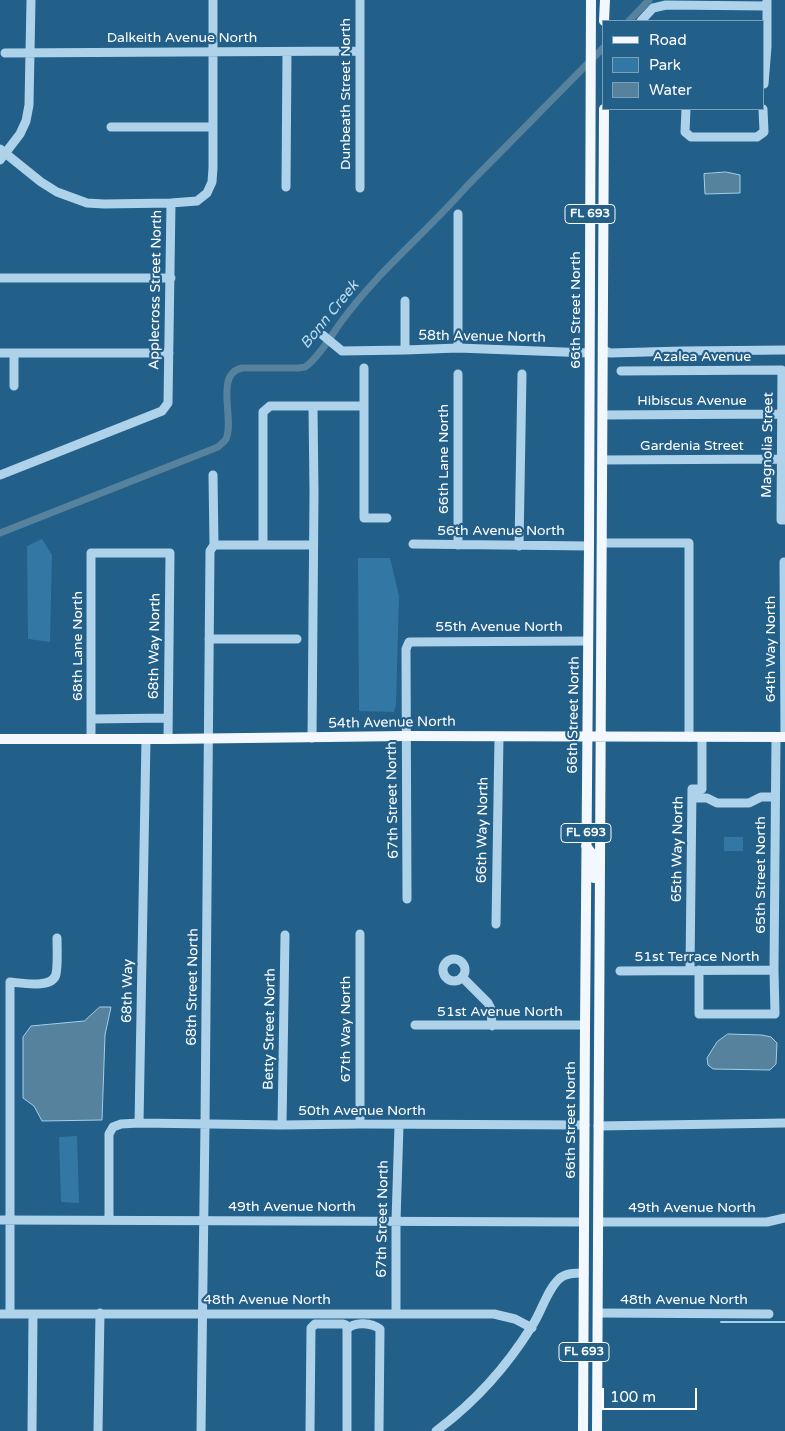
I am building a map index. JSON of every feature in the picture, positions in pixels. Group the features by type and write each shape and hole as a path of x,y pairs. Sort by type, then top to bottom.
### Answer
{"main road":[{"name":"66th Street North","path":"583,1431 591,0"},
{"path":"604,20 605,0"},
{"name":"66th Street North","path":"597,1431 604,110"},
{"path":"590,263 596,272 596,336 603,350"},
{"path":"589,353 595,363 597,414 603,418"},
{"path":"589,473 592,481 595,532 602,543"},
{"path":"589,546 593,552 595,567 595,600 602,613"},
{"name":"54th Avenue North","path":"0,739 406,736 782,737"},
{"path":"586,846 593,856 594,879 600,881"},
{"path":"586,893 593,898 594,923 600,931"},
{"path":"585,936 591,938 593,942 593,1003 599,1015"},
{"path":"585,1053 592,1072 592,1115 594,1123 598,1126"},
{"path":"585,1125 589,1128 592,1169 598,1181"},
{"path":"584,1256 590,1266 591,1304 598,1313"}],"street":[{"path":"31,0 29,105 26,121 20,134 2,154 57,192 79,201 104,204 171,204"},
{"path":"213,0 213,52"},
{"name":"Dunbeath Street North","path":"360,0 360,188"},
{"path":"642,20 653,8 666,5 767,3 765,47"},
{"name":"Dalkeith Avenue North","path":"5,53 360,51"},
{"name":"Applecross Street North","path":"0,474 162,411 168,403 171,204 198,201 207,193 212,182 213,52"},
{"path":"286,187 287,52"},
{"path":"686,110 685,132 691,137 757,137 764,132 763,110"},
{"path":"111,127 213,127"},
{"path":"458,214 458,348"},
{"path":"0,278 171,278"},
{"path":"405,301 405,350"},
{"name":"58th Avenue North","path":"321,334 342,351 458,348 589,353"},
{"path":"603,350 610,352 785,350"},
{"path":"0,354 169,353"},
{"path":"14,354 14,386"},
{"path":"364,368 364,518 387,518"},
{"name":"Azalea Avenue","path":"621,371 782,370"},
{"name":"Magnolia Street","path":"782,370 784,387 781,459 783,520"},
{"name":"66th Lane North","path":"458,374 458,545"},
{"path":"519,546 522,374"},
{"path":"263,545 263,412 270,406 364,406"},
{"path":"312,738 313,406"},
{"name":"Hibiscus Avenue","path":"603,418 782,414"},
{"name":"Gardenia Street","path":"602,460 781,459"},
{"name":"68th Street North","path":"201,1431 210,551 214,545 213,475"},
{"path":"602,543 689,543 689,737"},
{"name":"56th Avenue North","path":"413,544 589,546"},
{"path":"214,545 313,545"},
{"name":"68th Way North","path":"91,553 170,553 168,739"},
{"name":"68th Lane North","path":"91,553 91,739"},
{"name":"64th Way North","path":"782,737 784,562"},
{"path":"209,640 296,639"},
{"name":"55th Avenue North","path":"409,642 588,641"},
{"name":"67th Street North","path":"408,899 406,649 409,642"},
{"path":"92,719 168,718"},
{"name":"66th Way North","path":"496,924 499,736"},
{"name":"65th Way North","path":"702,737 702,789 692,789 694,970 699,1014 776,1014"},
{"name":"65th Street North","path":"776,1014 774,970 775,797 782,737"},
{"name":"68th Way","path":"140,1123 146,739"},
{"path":"692,798 707,798 717,803 749,803 761,798 775,797"},
{"name":"67th Way North","path":"360,934 360,1124"},
{"name":"Betty Street North","path":"282,1125 285,935"},
{"path":"10,1314 4,1220 5,1049 10,982 46,984 52,981 56,974 57,938"},
{"name":"51st Terrace North","path":"620,971 774,970"},
{"path":"462,977 488,1003 491,1009 492,1026"},
{"name":"51st Avenue North","path":"415,1026 585,1025"},
{"path":"109,1220 109,1134 113,1127 122,1124 140,1123"},
{"name":"50th Avenue North","path":"140,1123 585,1125"},
{"path":"598,1126 785,1123"},
{"name":"67th Street North","path":"396,1314 398,1125"},
{"name":"49th Avenue North","path":"599,1222 767,1222 785,1218"},
{"name":"49th Avenue North","path":"4,1220 584,1222"},
{"path":"436,1431 471,1401 496,1376 532,1328 559,1278 567,1274 584,1273"},
{"path":"98,1431 100,1313"},
{"name":"48th Avenue North","path":"598,1313 769,1314"},
{"name":"48th Avenue North","path":"0,1314 499,1314 515,1319 532,1328"},
{"path":"32,1431 33,1315"},
{"path":"310,1431 311,1328 315,1324 343,1324 348,1329 347,1431"},
{"path":"348,1329 357,1324 373,1324 380,1329 379,1431"}],"green space":[{"path":"42,539 52,555 50,642 28,639 27,546"},
{"path":"358,558 390,558 399,596 396,704 394,712 359,711"},
{"path":"724,837 743,837 743,851 724,851"},
{"path":"77,1136 79,1203 61,1202 59,1137"}],"water":[{"path":"726,172 740,175 740,193 705,194 704,174"},
{"path":"100,1007 111,1007 105,1035 102,1120 42,1121 34,1106 23,1098 23,1037 31,1026 84,1021"},
{"path":"728,1034 771,1037 777,1043 776,1064 770,1070 713,1069 708,1065 707,1058 717,1042"}],"waterway":[{"name":"Bonn Creek","path":"630,20 649,0"},
{"name":"Bonn Creek","path":"0,533 218,447 226,439 228,430 227,388 229,379 234,372 242,368 299,368 310,364 320,353 355,303 386,269 602,49"},
{"path":"721,1322 785,1322"}]}
